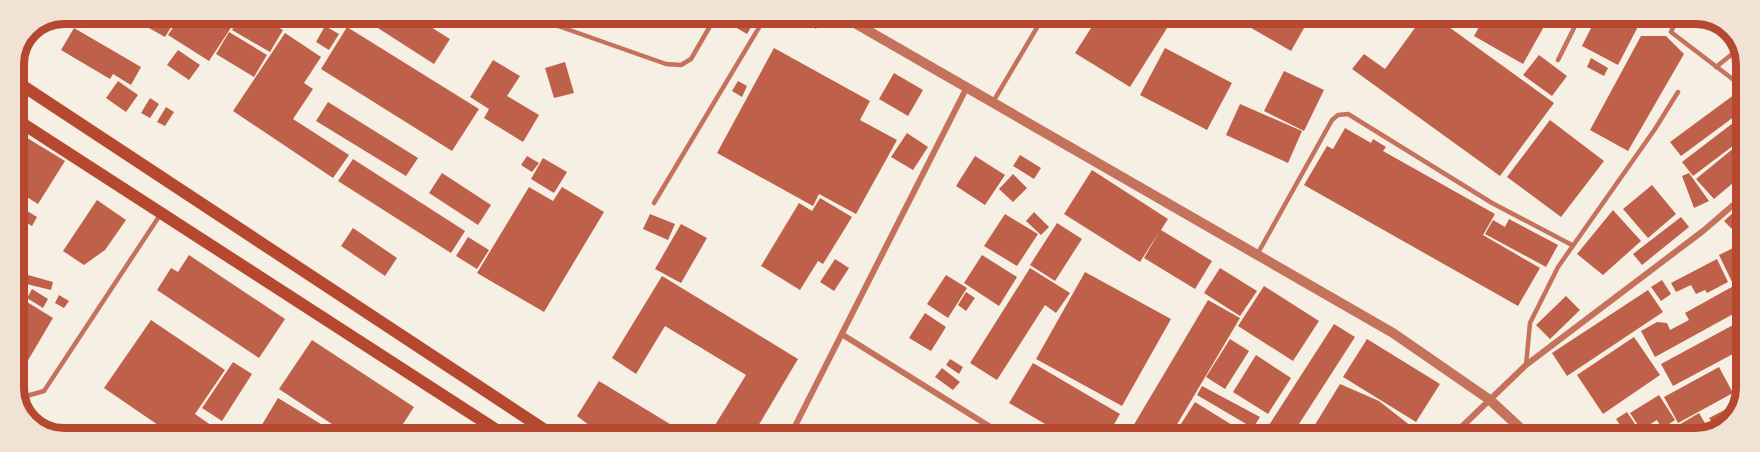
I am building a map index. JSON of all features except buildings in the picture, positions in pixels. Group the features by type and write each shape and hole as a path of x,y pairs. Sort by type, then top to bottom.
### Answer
{"main road":[{"path":"24,87 542,428"},
{"path":"24,124 494,428"}],"street":[{"path":"857,24 1393,333 1490,400 1520,428"},
{"path":"794,428 967,86"},
{"path":"1461,428 1526,365 1703,231 1736,203"},
{"path":"843,335 992,428"}],"lane":[{"path":"552,24 666,64 681,65 692,59 711,24"},
{"path":"654,203 761,24"},
{"path":"993,102 1039,24"},
{"path":"1558,60 1576,24"},
{"path":"1675,24 1671,32 1736,82"},
{"path":"1716,67 1734,52"},
{"path":"1526,365 1530,323 1538,303 1572,245 1655,129 1678,92"},
{"path":"1257,254 1332,120 1338,115 1348,114 1492,203 1572,245"},
{"path":"25,397 44,392 162,213"}]}
